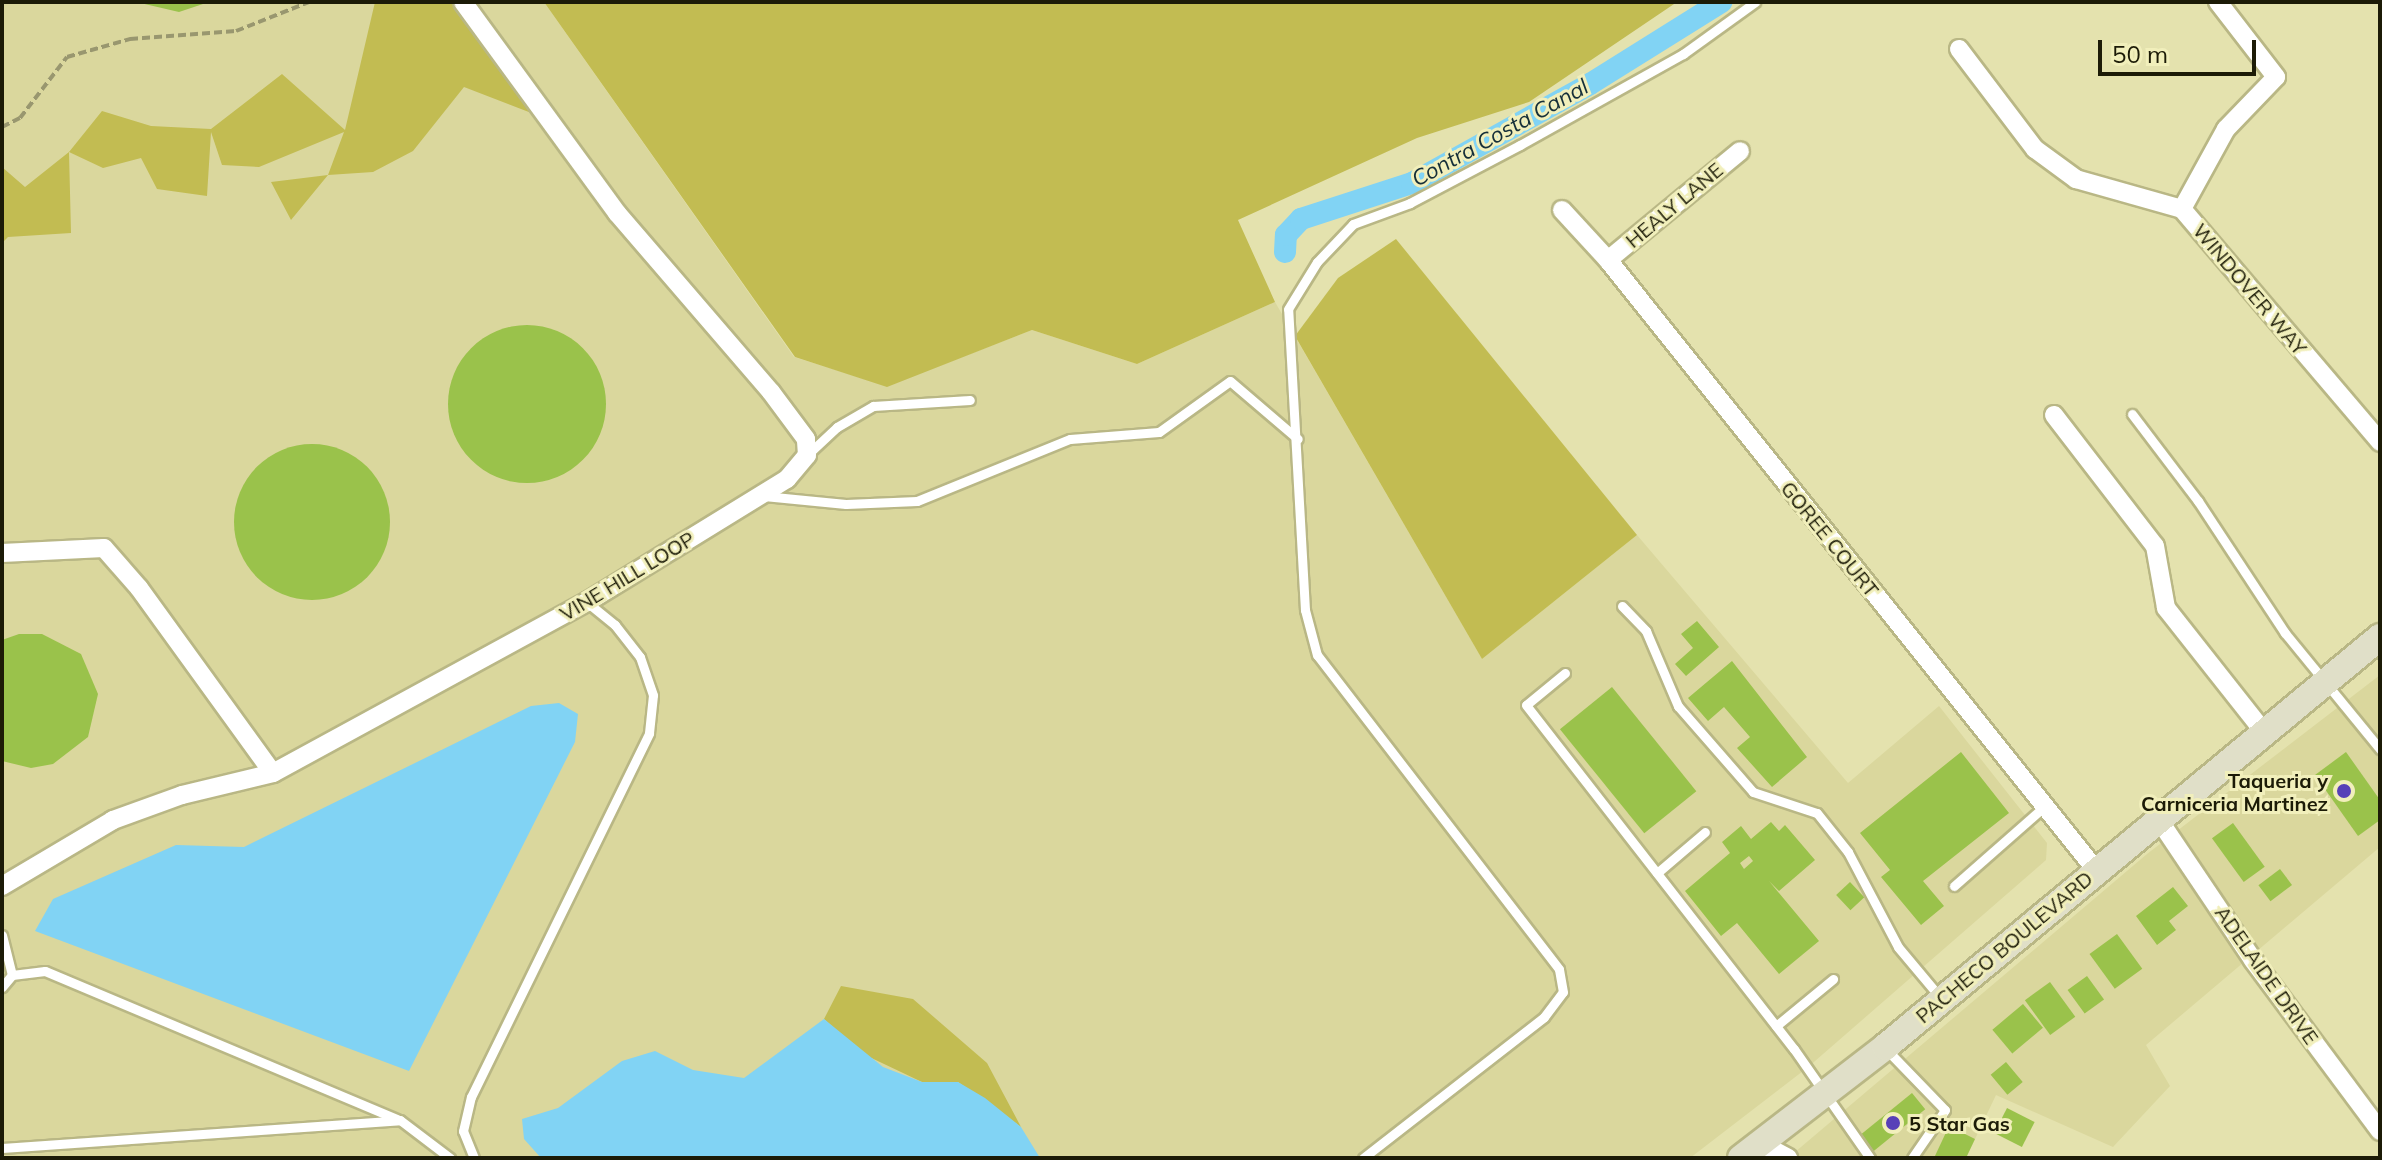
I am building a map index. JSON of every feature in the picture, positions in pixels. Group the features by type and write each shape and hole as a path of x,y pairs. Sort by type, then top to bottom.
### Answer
{"main road":[{"name":"PACHECO BOULEVARD","path":"1751,1150 1885,1047 2157,817 2380,637"}],"street":[{"path":"463,2 617,213 780,404 806,439 807,455"},
{"path":"2182,209 2226,129 2276,77 2218,2"},
{"name":"WINDOVER WAY","path":"1959,49 2035,149 2055,164 2076,179 2182,209 2380,442"},
{"name":"HEALY LANE","path":"1608,260 1740,151"},
{"name":"GOREE COURT","path":"1562,210 1608,260 2047,804 2095,869"},
{"path":"2054,415 2155,546 2166,608 2263,731"},
{"name":"VINE HILL LOOP","path":"2,886 113,820 182,795 273,773 587,602 787,479 807,455"},
{"path":"2,553 78,545 104,548 139,588 273,773"},
{"name":"ADELAIDE DRIVE","path":"2157,817 2253,960 2380,1131"},
{"path":"1751,1150 1788,1158"}],"lane":[{"path":"1363,1158 1544,1017 1563,992 1559,969 1317,655 1305,610 1298,439 1288,309 1317,262 1353,224 1410,203 1534,138 1683,54 1755,2"},
{"path":"759,496 846,504 917,501 1070,439 1159,432 1230,381 1298,439"},
{"path":"807,455 837,427 873,406 970,400"},
{"path":"2132,414 2324,682 2380,749"},
{"path":"474,1158 463,1131 471,1097 649,733 653,695 640,657 615,625 587,602"},
{"path":"1622,606 1646,631 1678,706 1753,792 1817,813 1848,852 1898,947 1942,999"},
{"path":"1565,673 1526,705 1776,1026 1870,1158"},
{"path":"1954,886 2047,804"},
{"path":"1657,873 1705,832"},
{"path":"2,935 12,975"},
{"path":"2,987 12,975 45,971 400,1120 450,1158"},
{"path":"1776,1026 1833,979"},
{"path":"1885,1047 1945,1110 1912,1158"},
{"path":"2,1148 400,1120"}],"path":[{"path":"2,127 20,118 67,57 130,39 236,31 309,2"}],"shaded area":[{"path":"2,2 544,2 794,357 887,386 1032,330 1137,364 1275,302 1482,659 1637,535 1848,783 1939,706 2047,843 2046,860 1807,1068 1690,1158 2,1158"},
{"path":"375,2 463,2 547,119 464,87 413,151 373,172 328,175 344,132 259,167 222,165 211,132 207,196 157,189 141,158 103,168 69,152 102,111 151,126 211,129 282,74 345,130"},
{"path":"544,2 1677,2 1529,102 1417,138 1238,220 1275,302 1137,364 1032,330 887,387 795,357"},
{"path":"69,152 71,233 8,237 2,243 2,167 25,187"},
{"path":"328,175 291,220 271,182"},
{"path":"1396,239 1637,535 1482,659 1295,336 1338,278"},
{"path":"2380,675 2380,847 2146,1045 2170,1086 2113,1147 1996,1095 1966,1158 1788,1158 2147,854"},
{"path":"841,986 913,999 987,1063 1021,1127 958,1082 922,1082 863,1054 824,1019"}],"water":[{"path":"559,703 578,714 575,742 409,1071 35,931 53,899 176,845 244,847 531,706"},
{"path":"824,1019 883,1067 922,1082 958,1082 985,1098 1021,1127 1040,1158 541,1158 524,1139 522,1119 558,1108 622,1061 655,1051 693,1070 744,1078"}],"building":[{"path":"136,2 209,2 179,12"},
{"path":"527,325 557,331 583,348 600,374 606,404 600,434 583,460 557,477 527,483 497,477 471,460 454,434 448,404 454,374 471,348 497,331"},
{"path":"312,444 342,450 367,467 384,492 390,522 384,552 367,577 342,594 312,600 282,594 257,577 240,552 234,522 240,492 257,467 282,450"},
{"path":"1697,621 1719,647 1686,676 1675,664 1693,648 1681,634"},
{"path":"19,634 42,634 81,654 98,694 88,737 53,764 31,768 2,761 2,640"},
{"path":"1732,661 1807,757 1772,787 1737,748 1750,737 1724,707 1708,721 1688,698"},
{"path":"1612,687 1696,791 1644,833 1560,729"},
{"path":"1961,752 2009,813 1923,881 1944,906 1921,925 1881,877 1890,870 1860,833"},
{"path":"2346,752 2380,800 2380,820 2358,836 2315,775"},
{"path":"1771,822 1779,831 1785,825 1815,860 1779,891 1769,881 1819,941 1779,974 1737,923 1721,936 1685,891 1730,853 1722,842 1741,826 1751,839","holes":["1749,856 1753,861 1744,869 1740,863"]},
{"path":"2233,823 2265,867 2244,882 2212,838"},
{"path":"2280,869 2292,885 2270,901 2258,885"},
{"path":"1850,882 1864,897 1850,910 1836,895"},
{"path":"2173,887 2188,906 2169,921 2176,930 2157,945 2136,916"},
{"path":"2117,934 2142,969 2115,989 2089,954"},
{"path":"2087,976 2104,999 2085,1014 2068,990"},
{"path":"2050,982 2075,1017 2050,1035 2025,1000"},
{"path":"2023,1004 2043,1028 2012,1053 1992,1030"},
{"path":"2006,1062 2023,1082 2007,1095 1991,1075"},
{"name":"5 Star Gas","path":"1912,1093 1925,1109 1873,1151 1860,1135"},
{"path":"2007,1108 2035,1122 2022,1147 1994,1133"},
{"path":"1949,1126 1975,1139 1966,1158 1934,1158"}],"waterway":[{"name":"Contra Costa Canal","path":"1285,252 1286,235 1301,219 1412,183 1590,84 1721,2"}],"place":[{"name":"Taqueria y Carniceria Martinez","path":"2344,791"},
{"name":"5 Star Gas","path":"1893,1123"}]}
